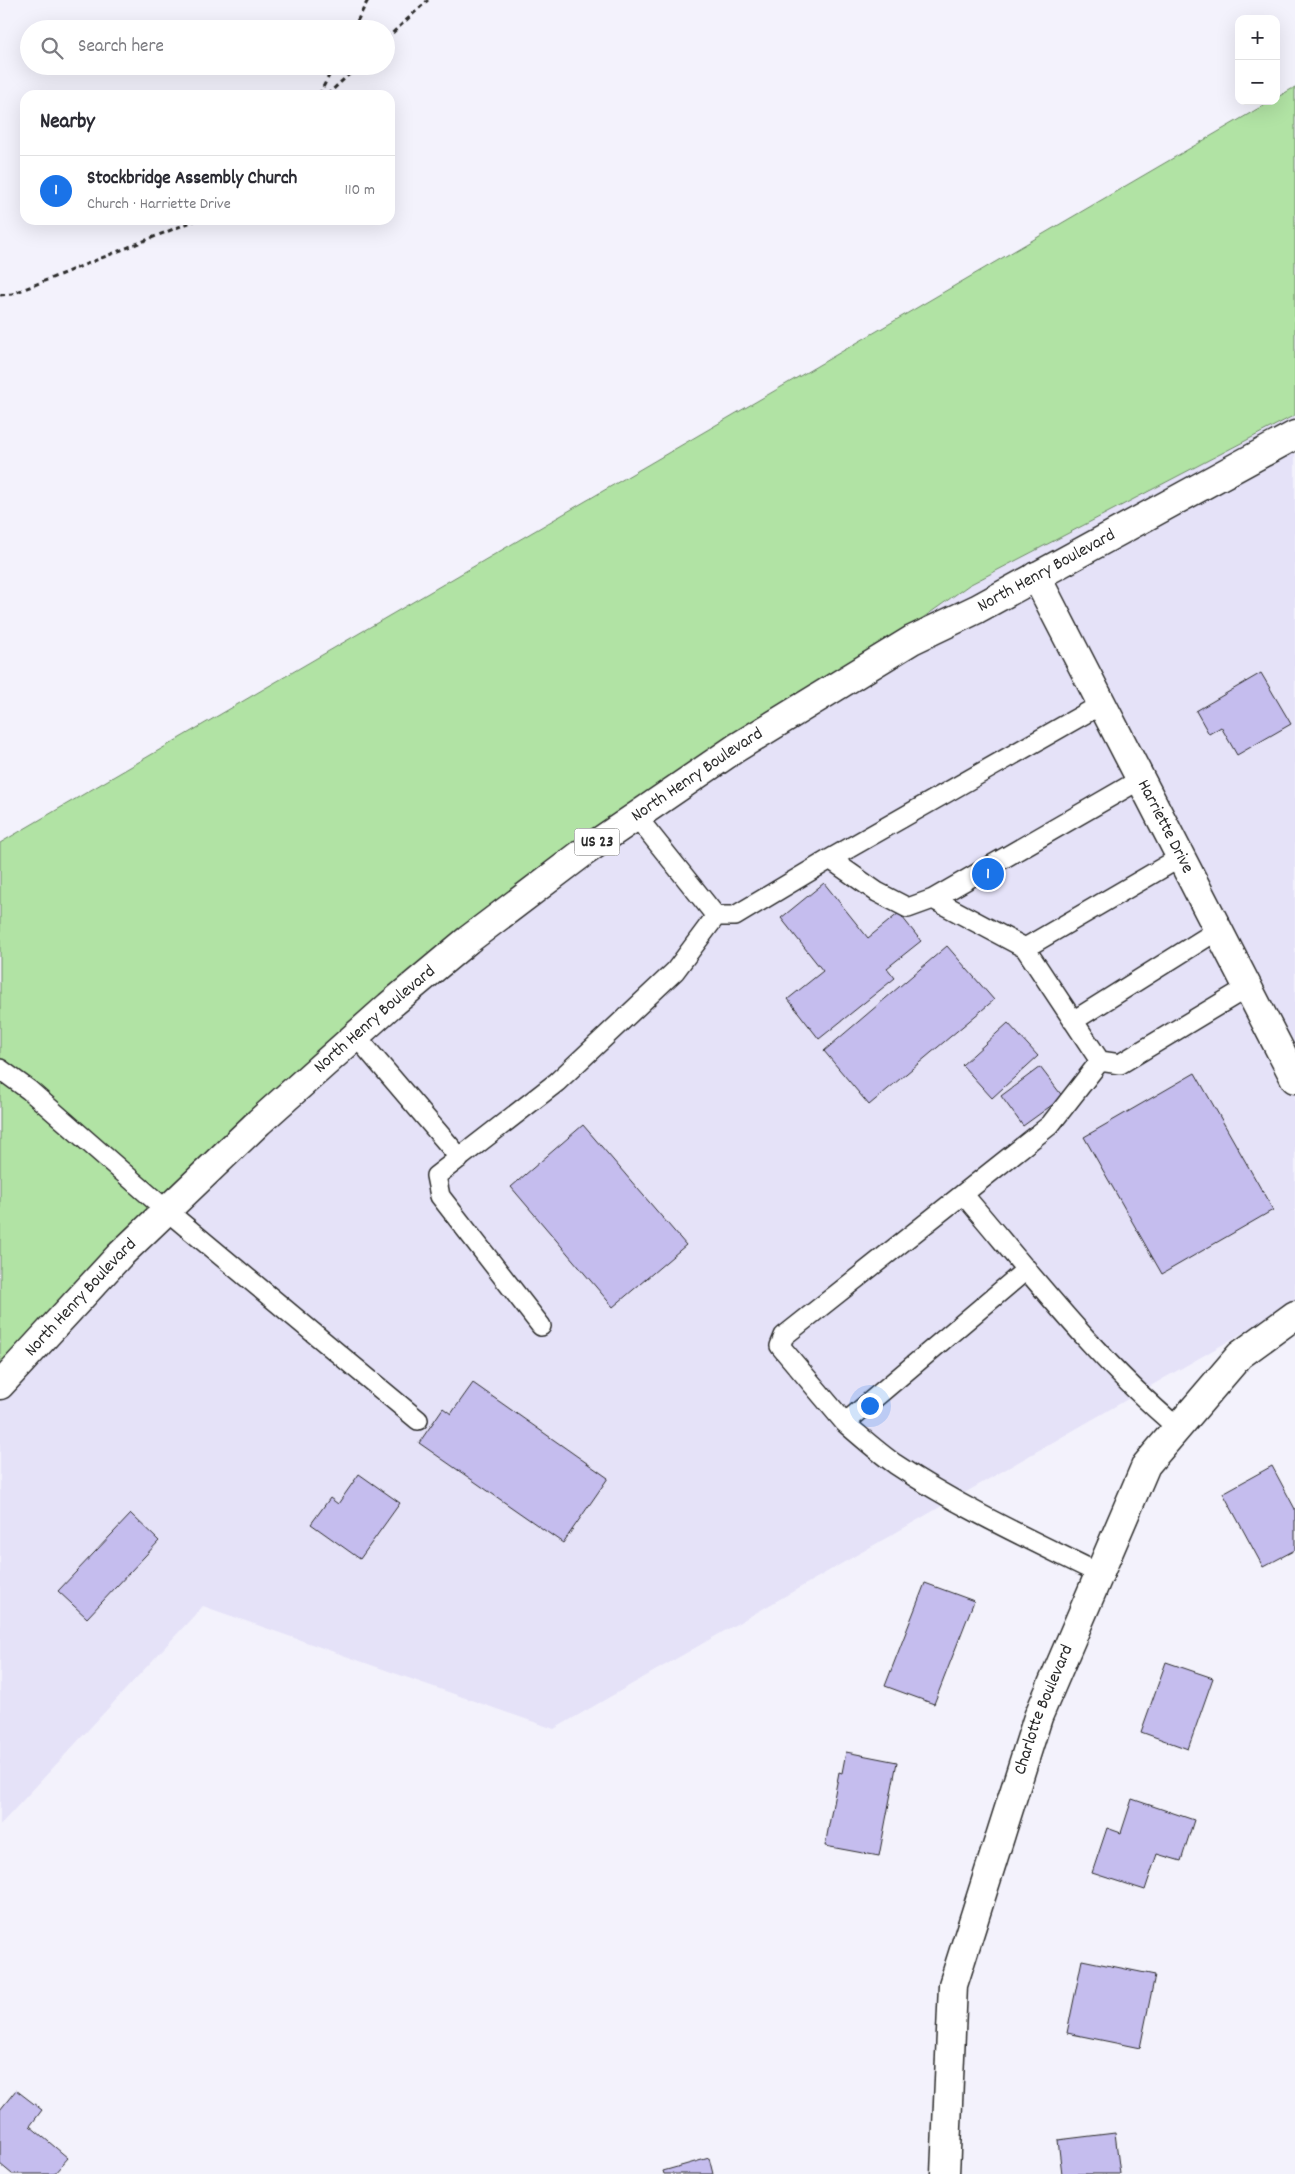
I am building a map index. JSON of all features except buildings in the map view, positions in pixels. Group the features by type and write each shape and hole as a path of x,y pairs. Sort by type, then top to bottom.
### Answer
{"main road":[{"name":"North Henry Boulevard","path":"0,1385 58,1321 166,1210 259,1122 389,1006 509,908 584,852 736,748 904,645 977,609 1295,435"},
{"name":"Harriette Drive","path":"1036,576 1295,1079"},
{"name":"Charlotte Boulevard","path":"945,2174 952,1985 1038,1717 1146,1465 1240,1355 1295,1315"}],"lane":[{"path":"716,916 735,916 830,859 1102,704"},
{"path":"830,859 877,892 908,908 933,899 1140,779"},
{"path":"636,816 716,916"},
{"path":"1025,948 1180,857"},
{"path":"933,899 1025,948 1100,1061 1120,1064 1248,987"},
{"path":"541,1326 440,1196 436,1176 557,1082 675,971 716,916"},
{"path":"1073,1021 1218,930"},
{"path":"356,1036 460,1158"},
{"path":"1100,1061 1050,1125 784,1336 780,1346 845,1423 893,1463 971,1510 1100,1574"},
{"path":"0,1069 29,1090 166,1210 418,1420"},
{"path":"963,1194 1081,1331 1153,1407 1178,1428"},
{"path":"845,1423 1027,1269"}],"path":[{"path":"358,20 368,0"},
{"path":"395,31 428,0"},
{"path":"322,90 329,75"},
{"path":"332,90 348,75"},
{"path":"0,295 12,294 184,225"}],"shaded area":[{"path":"1295,415 1295,1303 554,1729 203,1606 0,1825 0,1398 177,1183 622,832 969,585"}],"green space":[{"path":"1295,87 1295,415 969,585 622,832 299,1076 0,1398 0,843 1264,105 1280,105 1280,96"}],"place":[{"name":"Stockbridge Assembly Church","path":"988,874"}]}
